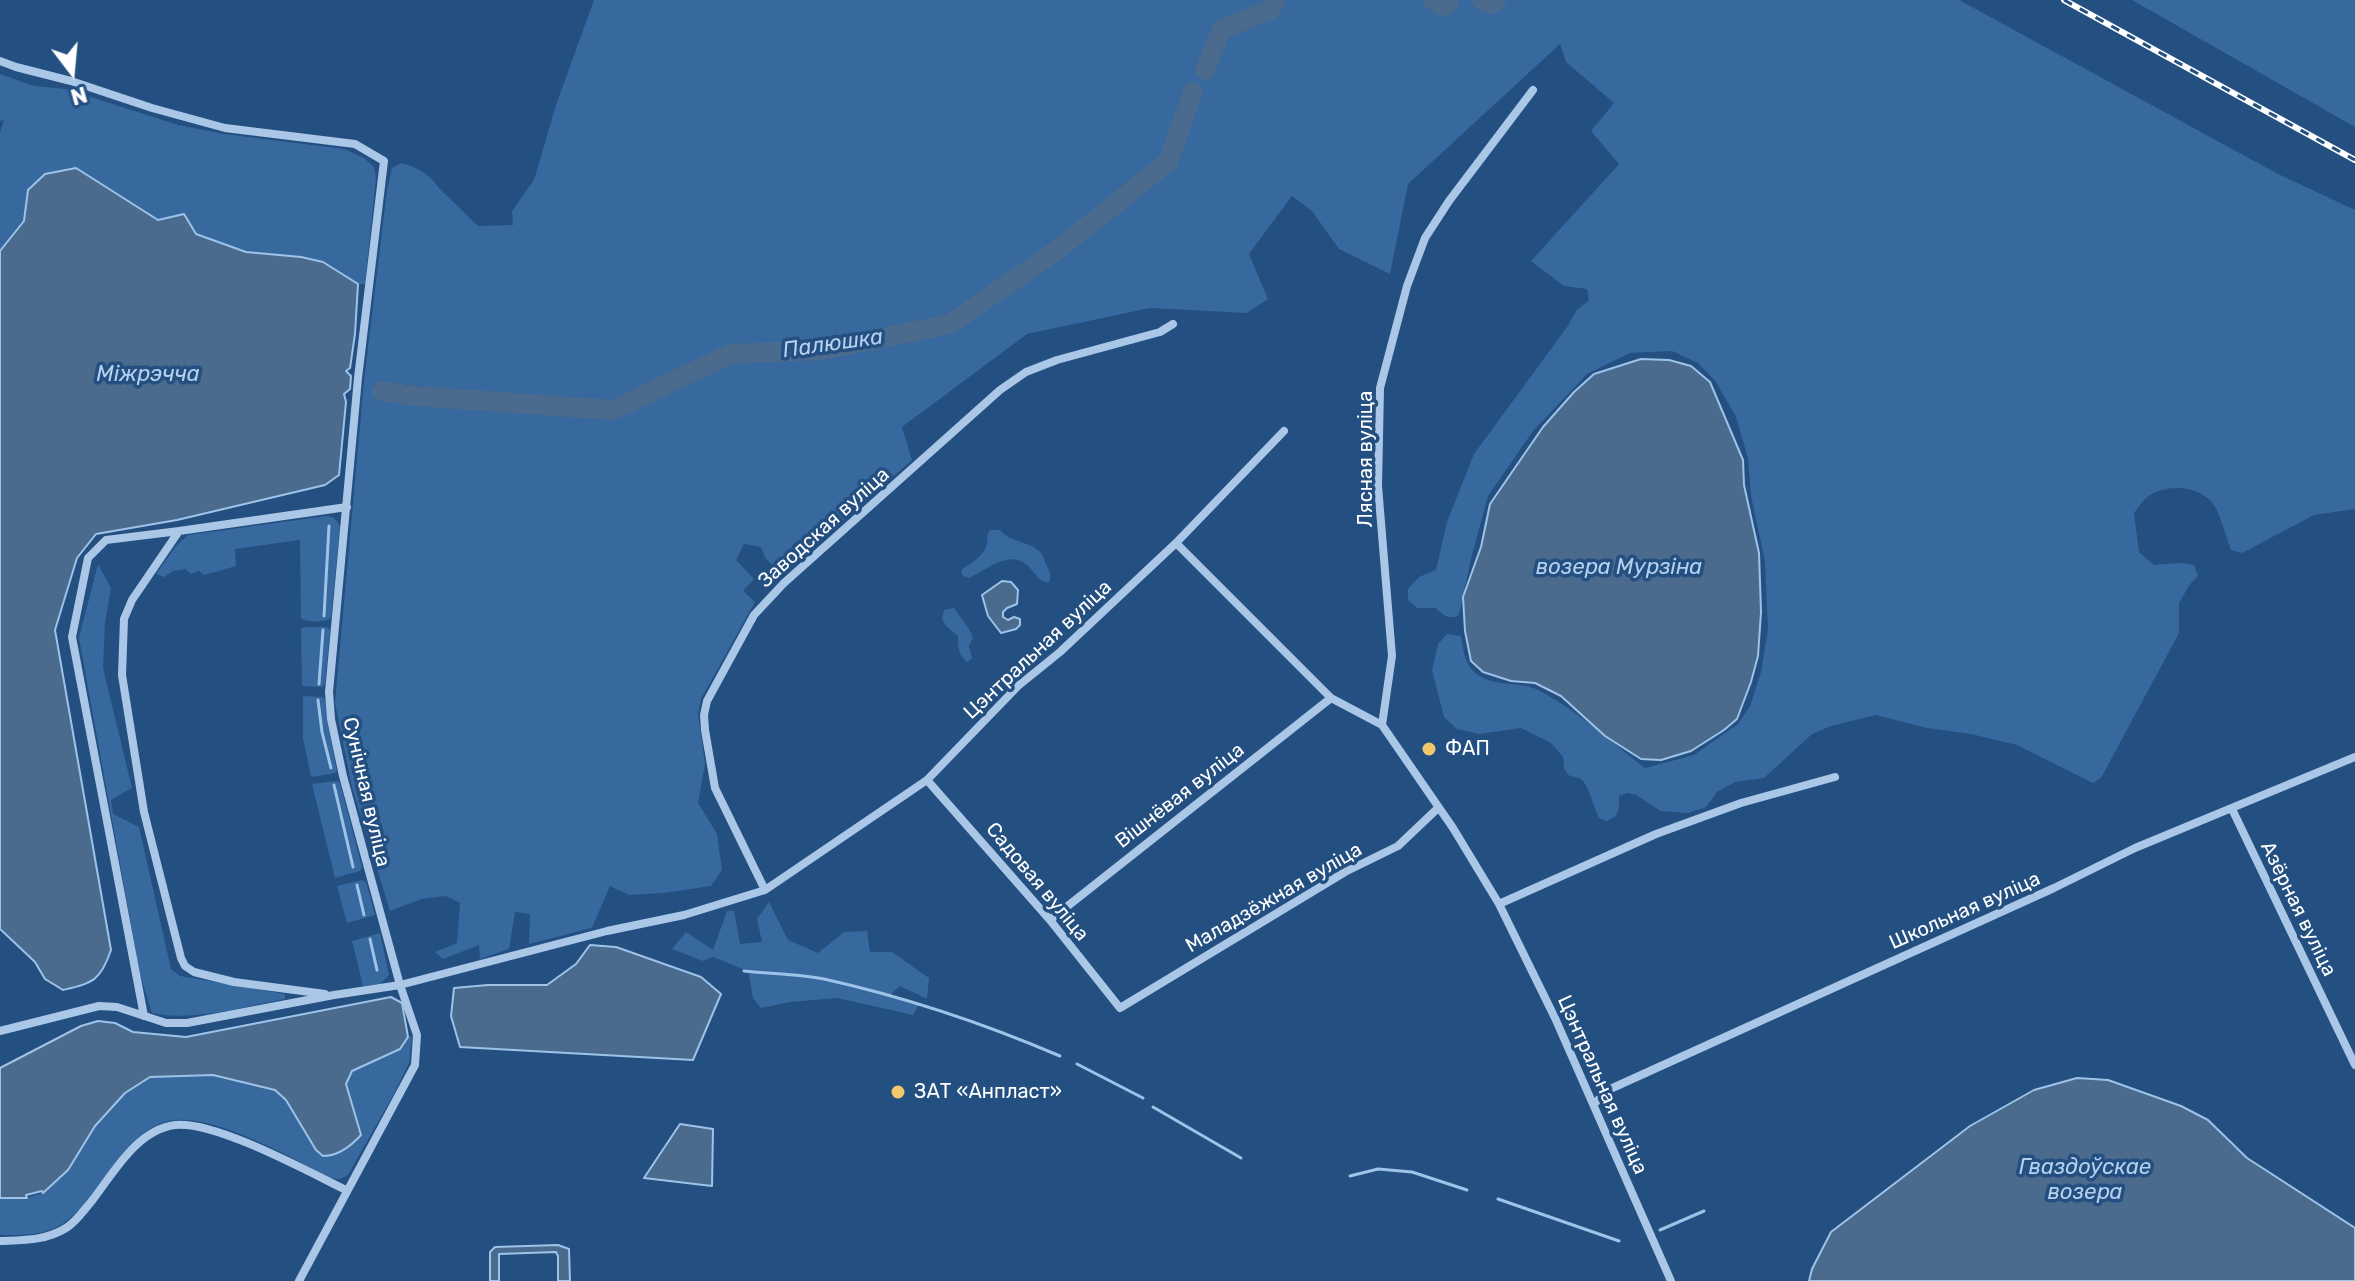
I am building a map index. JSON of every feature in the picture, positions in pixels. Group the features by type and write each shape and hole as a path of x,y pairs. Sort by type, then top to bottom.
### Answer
{"street":[{"name":"Сунічная вуліца","path":"0,61 225,128 355,144 384,161 358,378 329,692 331,719 354,818 417,1035 415,1065 299,1281"},
{"name":"Лясная вуліца","path":"1382,725 1392,656 1378,486 1380,388 1407,286 1425,238 1449,201 1533,90"},
{"name":"Заводская вуліца","path":"765,890 715,788 704,715 707,701 754,615 784,583 1000,390 1026,372 1057,360 1160,332 1173,324"},
{"name":"Цэнтральная вуліца","path":"334,995 400,985 607,931 684,915 765,890 927,780 1018,686 1060,652 1176,543 1284,431"},
{"path":"144,1016 72,637 88,558 106,540 347,507"},
{"path":"179,531 132,600 124,619 122,675 144,812 181,958 185,966 194,972 234,982 334,995"},
{"name":"Цэнтральная вуліца","path":"1176,543 1331,698 1382,725 1438,808 1499,904 1555,1018 1671,1281"},
{"name":"Вішнёвая вуліца","path":"1050,920 1331,698"},
{"name":"Школьная вуліца","path":"1594,1104 1608,1090 2054,888 2135,848 2355,757"},
{"path":"1499,904 1656,834 1741,803 1835,777"},
{"name":"Садовая вуліца","path":"927,780 1050,920 1120,1008"},
{"name":"Маладзёжная вуліца","path":"1120,1008 1345,872 1398,846 1438,808"},
{"name":"Азёрная вуліца","path":"2232,809 2355,1065"},
{"path":"0,1031 99,1006 117,1007 166,1023 187,1023 334,995"},
{"path":"0,1241 35,1240 68,1227 133,1149 153,1132 176,1125 204,1127 265,1151 346,1190"}],"shaded area":[{"path":"594,0 1959,0 2276,173 2355,210 2355,509 2314,515 2242,553 2231,550 2218,512 2212,502 2198,492 2171,488 2144,499 2134,513 2139,552 2154,565 2194,565 2198,576 2179,603 2179,633 2101,778 2093,783 2017,745 1876,715 1812,734 1764,778 1735,782 1717,792 1706,807 1688,813 1661,811 1636,795 1627,793 1619,796 1616,816 1607,821 1599,818 1584,782 1568,775 1563,757 1551,743 1521,728 1479,734 1457,729 1444,717 1432,670 1438,644 1447,634 1461,636 1467,662 1478,675 1492,681 1531,687 1552,697 1645,768 1694,755 1738,724 1750,706 1761,672 1768,629 1765,561 1751,496 1748,458 1736,417 1716,382 1698,363 1672,351 1630,353 1587,374 1533,431 1488,496 1459,615 1450,617 1436,608 1417,608 1408,600 1408,589 1419,577 1436,570 1447,522 1474,454 1577,310 1589,300 1587,289 1564,286 1531,261 1619,164 1591,131 1614,103 1566,62 1560,44 1408,184 1390,274 1339,249 1312,211 1292,196 1249,254 1268,299 1247,313 1150,308 1027,334 902,427 912,460 781,576 761,547 744,544 736,560 754,579 743,591 755,602 701,699 698,714 705,764 698,803 717,834 722,870 711,886 629,895 610,886 592,928 529,944 530,914 515,912 509,949 480,959 479,945 443,959 435,952 457,943 460,903 446,896 421,899 390,911 352,787 335,703 364,381 387,190 392,168 406,164 431,178 478,226 513,225 512,211 534,180 556,105","holes":["389,382 425,387 423,402 373,395 374,384 382,386"]},
{"path":"2132,0 2355,0 2355,127"},
{"path":"0,74 34,86 66,89 178,125 344,149 364,158 374,167 376,178 365,284 358,284 323,261 246,252 196,234 184,215 158,220 76,168 29,190 24,221 0,251 0,133 4,120 0,121"},
{"path":"327,516 335,519 340,527 331,618 328,620 317,622 301,619 300,540 235,549 236,566 204,575 199,571 191,574 185,569 173,571 164,577 156,574 188,535"},
{"path":"990,530 1000,530 1040,552 1050,574 1049,583 1015,559 999,562 969,578 963,576 961,570 984,552"},
{"path":"98,564 111,588 105,623 103,668 132,788 111,800 113,814 139,827 171,969 180,976 285,994 285,999 202,1015 152,1013 140,974 79,638"},
{"path":"954,608 973,638 969,646 972,658 967,662 960,653 958,636 942,619 944,610"},
{"path":"327,627 330,630 325,684 322,687 302,686 301,628"},
{"path":"303,696 325,699 335,773 311,777 303,738"},
{"path":"337,781 362,867 360,871 335,878 312,784"},
{"path":"362,880 366,882 375,915 347,923 337,886"},
{"path":"769,902 788,940 818,953 844,932 867,931 870,952 892,952 929,978 927,999 900,986 892,993 891,998 919,1004 913,1015 837,998 761,1008 753,998 748,971 713,957 703,961 672,949 686,932 713,950 727,911 734,911 740,944 762,942 757,919"},
{"path":"380,933 389,975 380,984 363,986 352,941"},
{"path":"412,1036 409,1063 394,1094 348,1175 343,1178 327,1176 271,1147 222,1127 176,1120 158,1124 142,1134 128,1147 79,1210 58,1227 25,1235 0,1235 0,1198 26,1198 43,1193 68,1170 95,1126 125,1093 150,1077 213,1075 275,1090 286,1100 316,1150 361,1135 346,1083 352,1071 400,1049"}],"water":[{"name":"Міжрэчча","path":"76,168 158,220 184,214 196,234 246,252 323,262 358,284 355,334 350,368 346,371 351,376 350,389 344,394 346,402 339,475 325,485 177,520 96,534 77,558 55,630 111,950 99,975 63,990 45,979 35,962 0,929 0,251 24,221 28,190 45,174"},
{"name":"возера Мурзіна","path":"1641,359 1669,360 1691,366 1710,382 1743,460 1744,485 1759,553 1761,612 1758,656 1737,719 1691,751 1661,760 1641,759 1605,736 1561,696 1535,683 1511,681 1483,672 1471,661 1463,597 1481,547 1490,504 1543,427 1594,374"},
{"path":"1002,581 1011,582 1018,590 1017,604 1007,608 1003,617 1020,619 1020,625 1001,633 988,616 982,595"},
{"path":"590,945 616,947 701,977 721,994 693,1060 460,1047 451,1016 454,988 547,985 576,964"},
{"path":"391,997 402,1003 408,1037 400,1049 352,1071 346,1084 361,1135 339,1152 323,1156 316,1150 286,1100 275,1090 213,1075 150,1077 125,1093 95,1126 68,1170 43,1193 26,1195 27,1198 0,1198 0,1068 81,1026 98,1021 115,1023 133,1032 186,1037"},
{"name":"Гваздоўскае возера","path":"2077,1078 2108,1080 2181,1106 2208,1120 2247,1158 2355,1228 2355,1281 1809,1281 1831,1232 1970,1126 2034,1090"},
{"path":"680,1124 713,1129 712,1186 644,1178"},
{"path":"558,1245 569,1249 570,1281 558,1281 556,1252 499,1254 499,1281 490,1281 490,1252 495,1247"}],"waterway":[{"name":"Палюшка","path":"1205,70 1222,29 1270,10 1276,0"},
{"name":"Палюшка","path":"1433,0 1444,6 1450,0"},
{"name":"Палюшка","path":"1482,0 1491,4 1496,0"},
{"name":"Палюшка","path":"382,391 613,410 730,354 823,350 950,324 1056,251 1168,162 1193,92"},
{"path":"324,616 329,526"},
{"path":"319,684 323,630"},
{"path":"318,700 331,768"},
{"path":"334,785 353,867"},
{"path":"357,885 364,915"},
{"path":"370,939 377,970"},
{"path":"744,971 814,977 884,994 974,1022 1060,1056"},
{"path":"1077,1064 1143,1098"},
{"path":"1153,1107 1241,1158"},
{"path":"1350,1176 1378,1169 1412,1172 1467,1190"},
{"path":"1498,1199 1619,1241"},
{"path":"1660,1230 1704,1211"}],"railway":[{"path":"2064,0 2355,160"}],"place":[{"name":"ФАП","path":"1429,749"},
{"name":"ЗАТ «Анпласт»","path":"898,1092"}]}
